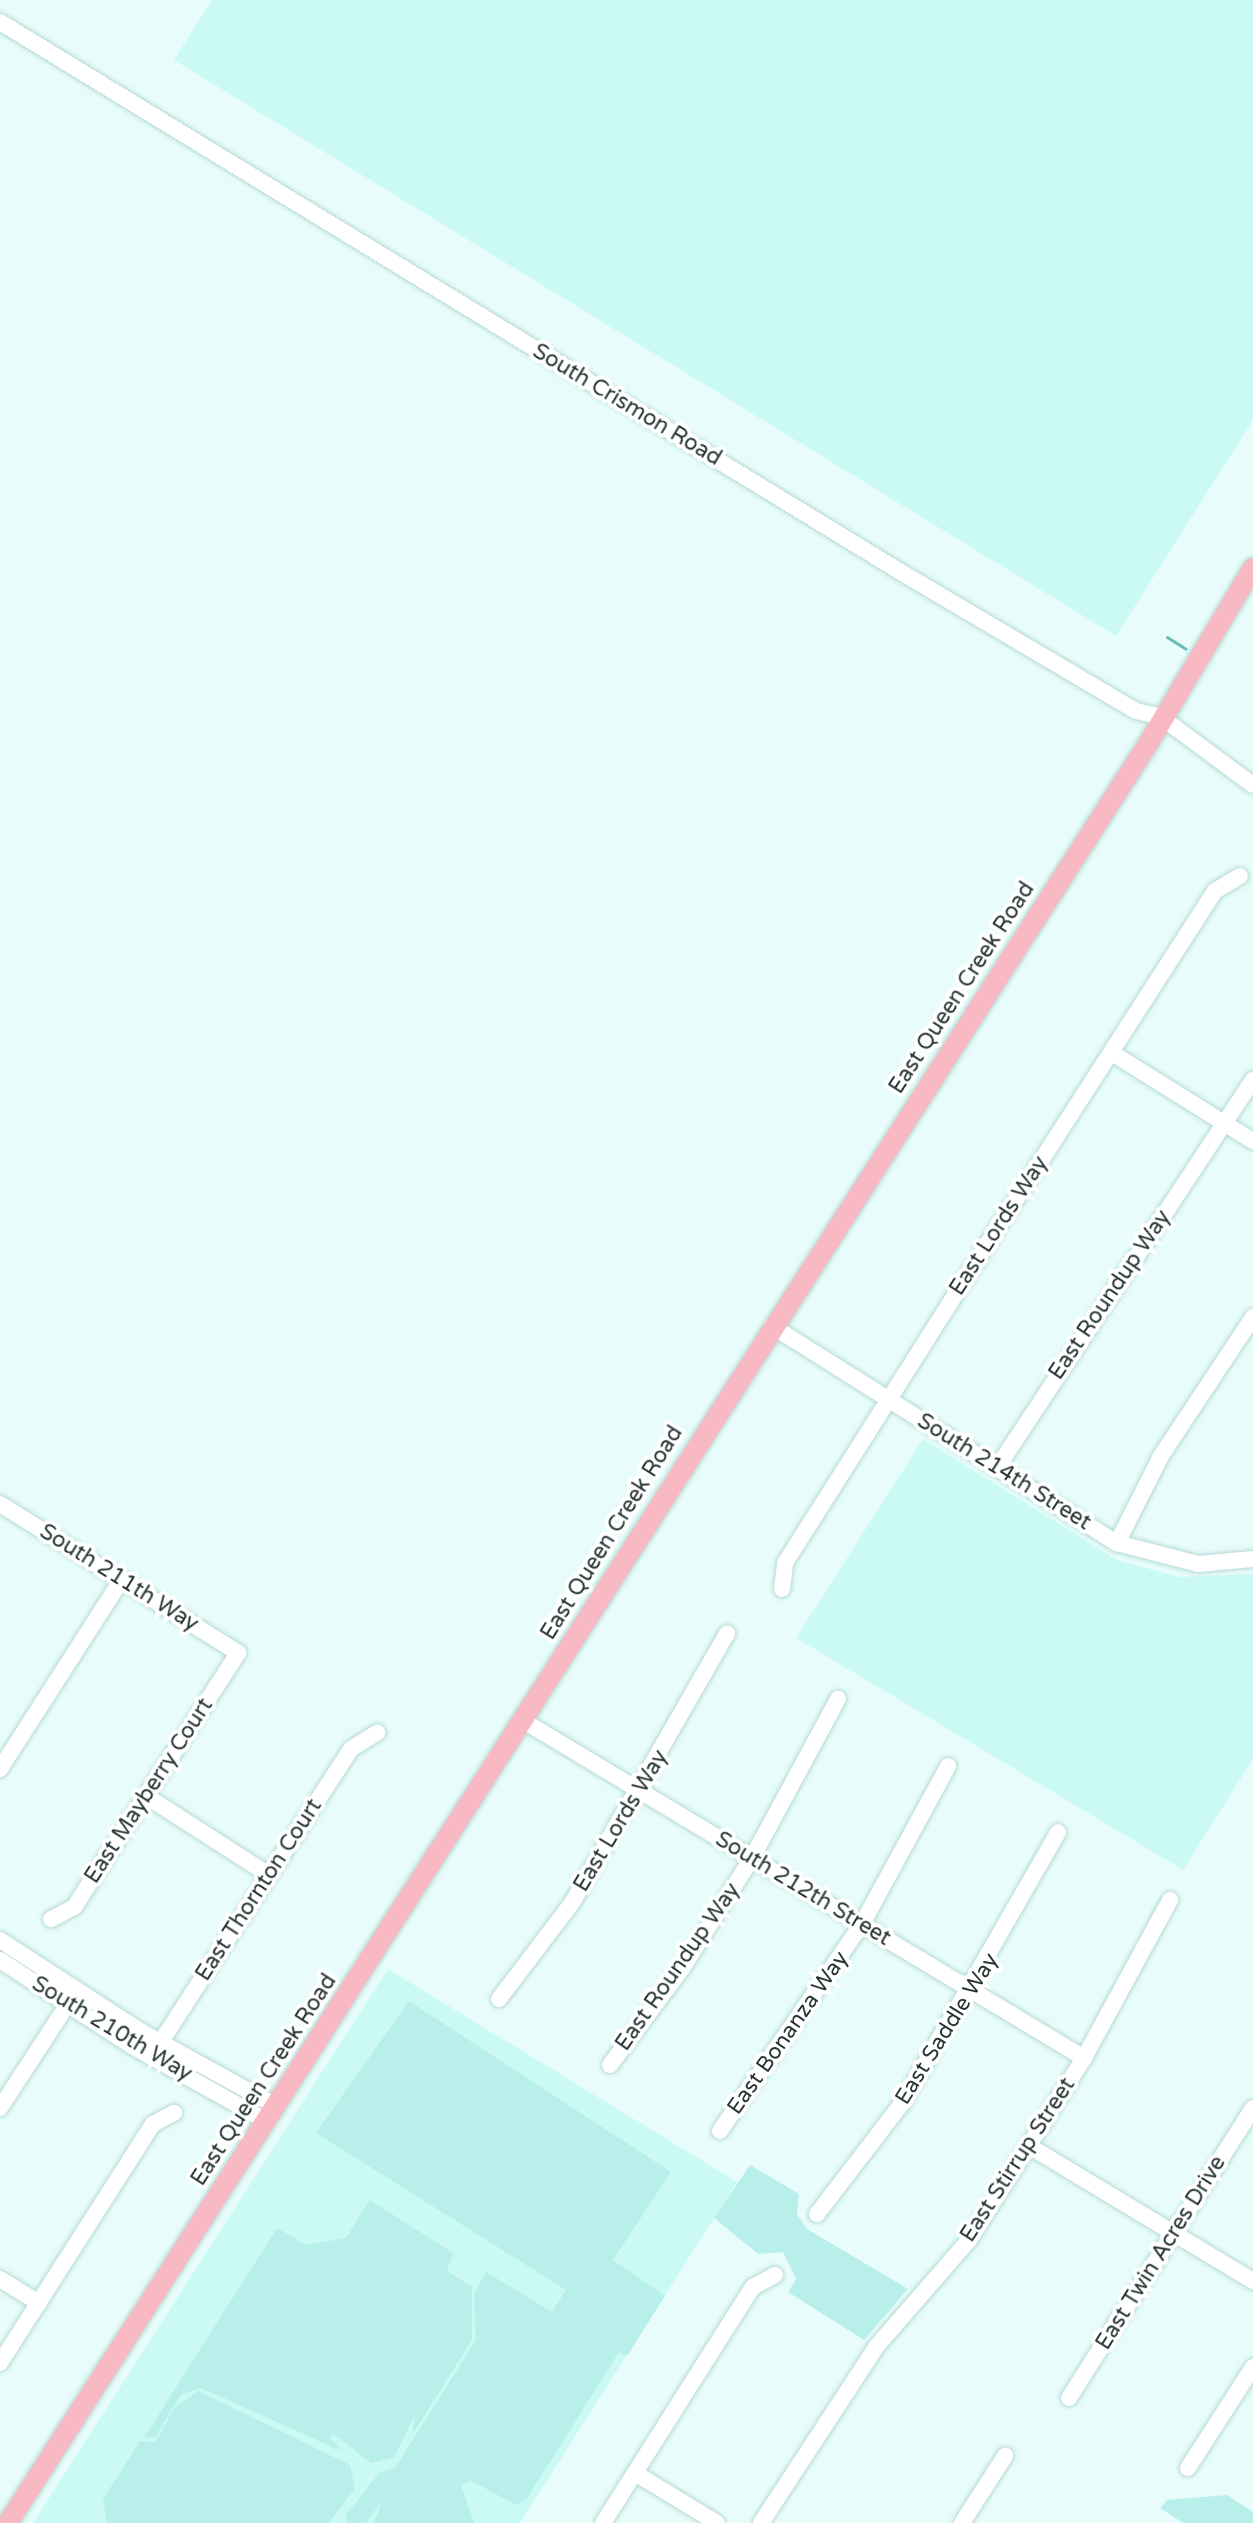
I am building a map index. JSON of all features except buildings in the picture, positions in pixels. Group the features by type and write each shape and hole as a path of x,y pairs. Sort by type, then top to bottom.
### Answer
{"main road":[{"name":"East Queen Creek Road","path":"8,2523 1161,717 1253,568"}],"street":[{"name":"South Crismon Road","path":"0,22 899,571 1136,711 1161,717 1253,785"},
{"name":"East Lords Way","path":"782,1589 785,1563 888,1400 1215,891 1240,876"},
{"path":"1112,1053 1253,1141"},
{"name":"East Roundup Way","path":"997,1468 1253,1080"},
{"path":"1117,1543 1161,1456 1253,1317"},
{"name":"South 214th Street","path":"772,1326 1117,1543 1198,1564 1253,1559"},
{"name":"South 211th Way","path":"0,1503 238,1653"},
{"path":"0,1769 122,1579"},
{"name":"East Lords Way","path":"499,1999 572,1903 640,1792 727,1633"},
{"name":"East Mayberry Court","path":"51,1919 74,1907 238,1653"},
{"name":"East Roundup Way","path":"610,2065 683,1967 752,1858 838,1699"},
{"name":"South 212th Street","path":"522,1720 1084,2058"},
{"name":"East Thornton Court","path":"155,2050 351,1749 377,1733"},
{"name":"East Bonanza Way","path":"720,2131 862,1924 948,1766"},
{"path":"146,1796 269,1875"},
{"name":"East Saddle Way","path":"817,2214 903,2102 972,1991 1058,1832"},
{"name":"East Stirrup Street","path":"761,2523 876,2347 969,2240 1084,2058 1170,1900"},
{"name":"South 210th Way","path":"0,1940 72,1997"},
{"name":"South 210th Way","path":"0,1960 72,1997 155,2050 271,2114"},
{"path":"0,2108 72,1997"},
{"name":"East Twin Acres Drive","path":"1069,2398 1253,2108"},
{"path":"0,2363 153,2124 174,2113"},
{"path":"1029,2146 1253,2281"},
{"path":"603,2523 753,2287 775,2275"},
{"path":"0,2279 39,2303"},
{"path":"1188,2468 1253,2367"},
{"path":"962,2523 1005,2456"},
{"path":"635,2473 717,2523"}],"shaded area":[{"path":"212,0 1253,0 1253,420 1116,636 174,60"},
{"path":"923,1439 1117,1560 1179,1577 1253,1574 1253,1759 1183,1870 796,1638"},
{"path":"388,1969 737,2182 520,2523 33,2523"},
{"path":"409,2001 671,2172 613,2260 665,2296 627,2356 619,2352 526,2500 516,2505 470,2480 461,2485 474,2523 374,2523 383,2499 366,2523 347,2523 346,2515 380,2472 395,2468 476,2340 474,2294 486,2272 552,2312 566,2290 316,2133"},
{"path":"750,2165 799,2194 797,2214 807,2229 908,2289 864,2340 788,2292 796,2279 783,2252 758,2254 714,2218"},
{"path":"370,2200 453,2253 447,2271 472,2287 472,2340 412,2435 415,2415 394,2457 371,2463 334,2434 330,2438 342,2451 201,2388 181,2394 156,2436 144,2438 277,2228 306,2245 346,2238"},
{"path":"198,2391 350,2465 355,2489 328,2523 107,2523 103,2499 140,2441 156,2442 174,2408"},
{"path":"1227,2495 1253,2512 1253,2523 1183,2523 1160,2508 1167,2500"}],"waterway":[{"path":"1167,637 1186,649"}]}
